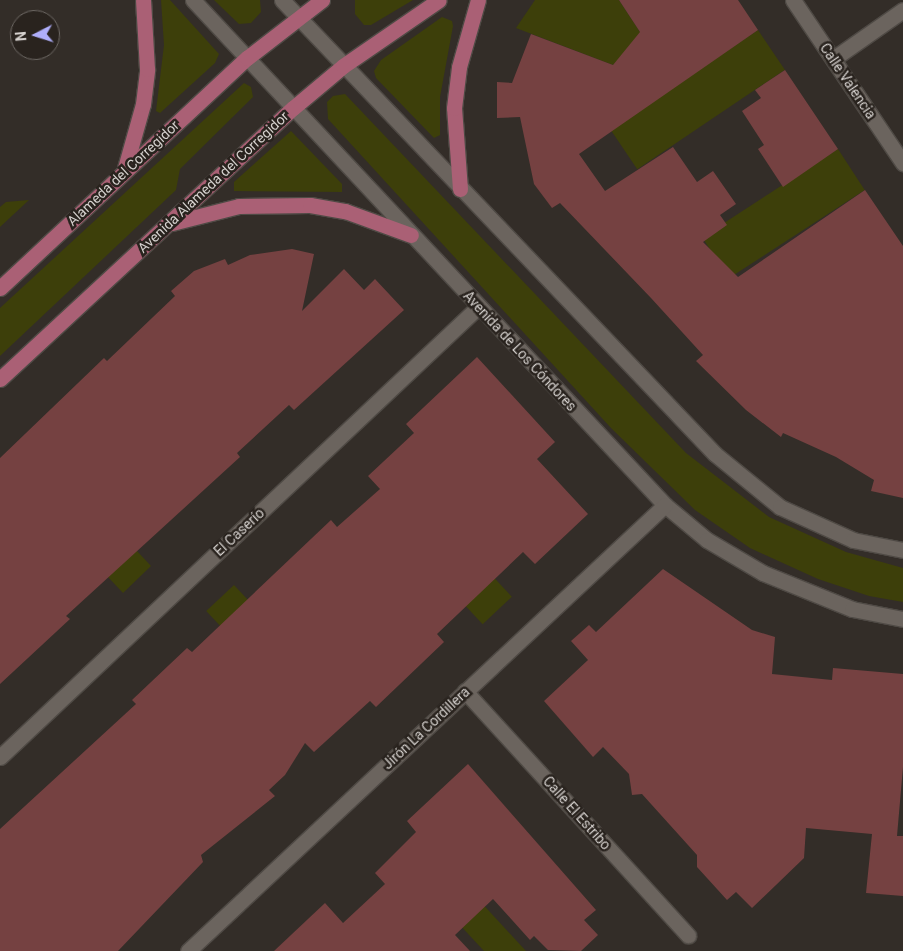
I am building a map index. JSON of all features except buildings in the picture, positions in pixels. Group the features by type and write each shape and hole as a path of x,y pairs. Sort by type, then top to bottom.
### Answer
{"main road":[{"path":"124,171 136,138 146,78 143,0"},
{"path":"247,58 322,0"},
{"name":"Avenida Alameda del Corregidor","path":"0,379 293,108 343,66 439,0"},
{"path":"460,189 454,108 459,67 478,0"},
{"name":"Alameda del Corregidor","path":"0,288 247,58"},
{"path":"168,224 239,206 301,205 345,211 411,235"}],"street":[{"name":"Avenida de Los Cóndores","path":"193,0 665,505 707,540 763,573 852,609 903,620"},
{"path":"282,0 460,189 715,454 780,507 853,540 903,550"},
{"name":"Calle Valencia","path":"793,0 903,163"},
{"path":"833,59 903,10"},
{"name":"El Caserío","path":"0,756 478,307"},
{"name":"Jirón La Cordillera","path":"188,951 665,505"},
{"name":"Calle El Estribo","path":"465,691 688,935"}],"shaded area":[{"path":"161,0 170,0 219,54 215,63 160,113 156,111 164,45"},
{"path":"214,0 260,0 261,12 251,23 239,24"},
{"path":"355,0 413,0 371,25 364,25 355,14"},
{"path":"535,0 619,0 642,35 613,65 516,28"},
{"path":"442,17 452,21 453,26 440,97 440,135 434,138 376,78 374,71 381,60"},
{"path":"758,30 785,70 637,169 610,130"},
{"path":"244,83 251,87 253,97 180,169 176,190 0,356 0,308"},
{"path":"345,94 686,453 769,517 846,552 903,568 903,602 869,596 818,579 750,548 695,510 611,428 328,119 327,102 333,96"},
{"path":"291,131 342,184 342,192 234,191 234,182"},
{"path":"838,149 865,190 729,278 702,237"},
{"path":"29,200 0,227 0,207 6,202"},
{"path":"84,494 151,566 123,593 64,530"},
{"path":"443,523 512,597 483,624 414,550"},
{"path":"234,585 301,657 273,683 206,611"},
{"path":"478,899 526,951 484,951 458,923"}]}
